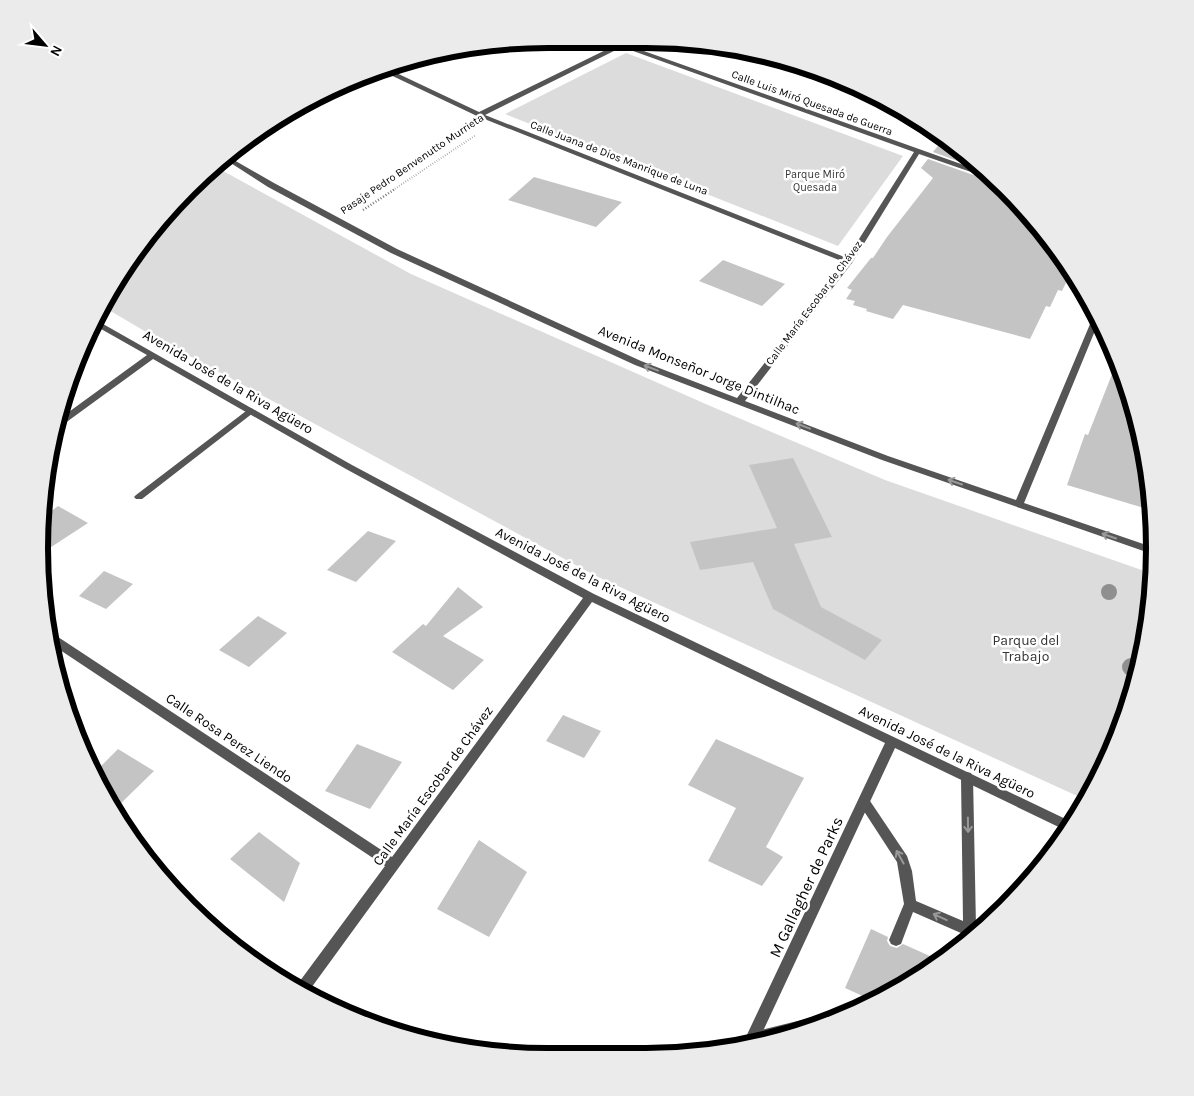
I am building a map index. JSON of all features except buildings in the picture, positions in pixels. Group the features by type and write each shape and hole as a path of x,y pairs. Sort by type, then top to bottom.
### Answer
{"street":[{"path":"479,115 616,48"},
{"name":"Calle Luis Miró Quesada de Guerra","path":"635,48 976,172"},
{"name":"Calle Juana de Dios Manrique de Luna","path":"391,73 495,122 849,260"},
{"name":"Calle María Escobar de Chávez","path":"739,402 849,260 917,152"},
{"name":"Avenida Monseñor Jorge Dintilhac","path":"232,160 271,186 394,251 638,364 885,458 1146,549"},
{"path":"1019,504 1094,324"},
{"name":"Avenida José de la Riva Agüero","path":"100,325 250,411 590,597 1063,824"},
{"path":"65,419 152,356"},
{"path":"139,497 250,411"},
{"name":"Calle María Escobar de Chávez","path":"305,985 590,597"},
{"name":"Calle Rosa Perez Liendo","path":"56,642 393,865"},
{"name":"M Gallagher de Parks","path":"754,1036 892,741"},
{"path":"967,777 972,927"},
{"path":"864,802 903,860 906,871 910,904 896,940"},
{"path":"910,904 968,930"}],"path":[{"name":"Pasaje Pedro Benvenutto Murrieta","path":"342,224 495,122"}],"green space":[{"name":"Parque Miró Quesada","path":"626,53 903,156 838,246 505,114"},
{"name":"Parque del Trabajo","path":"221,170 411,274 708,405 885,480 1145,571 1137,646 1120,709 1108,740 1080,797 596,576 158,339 108,310 132,270 151,243 194,194"}]}
